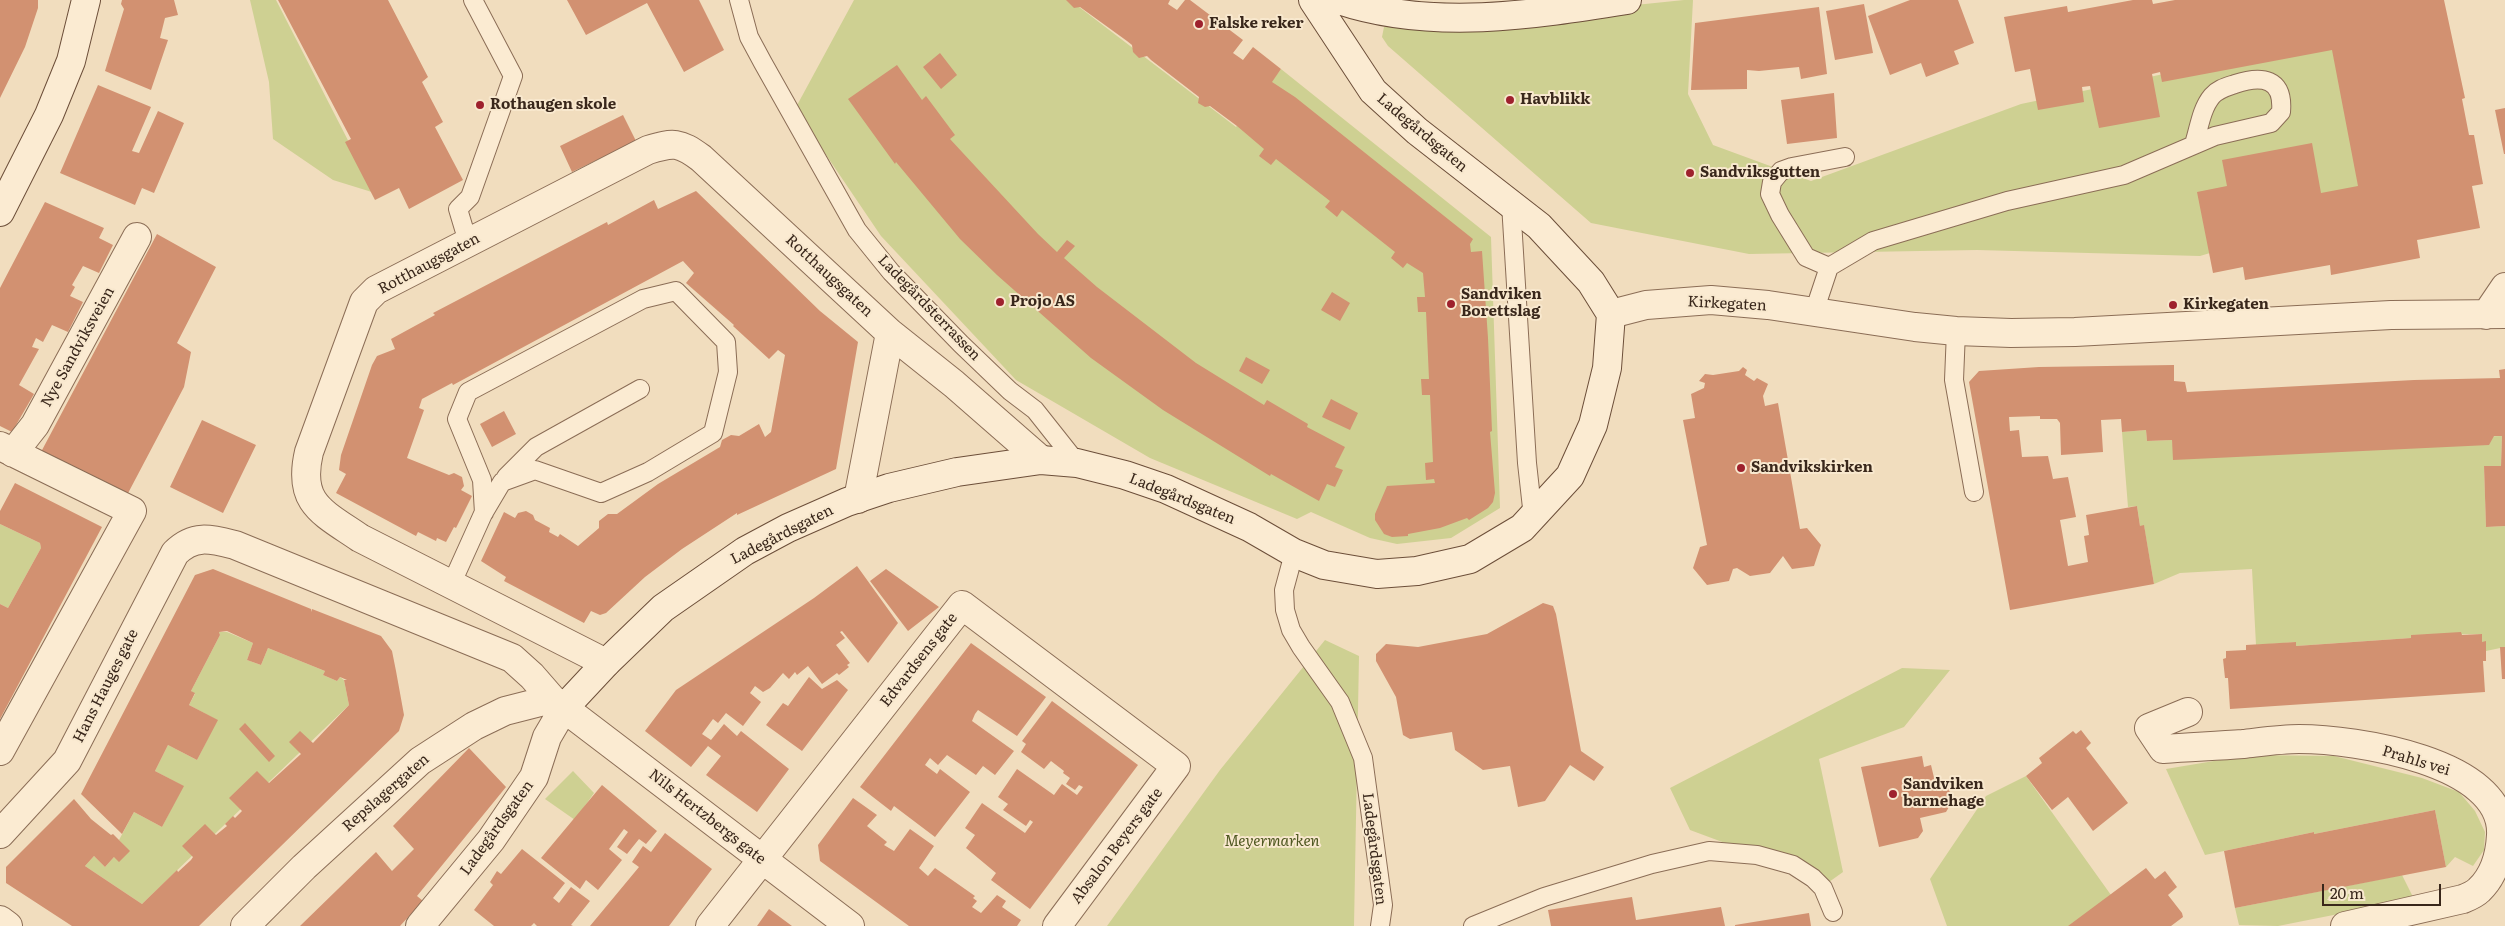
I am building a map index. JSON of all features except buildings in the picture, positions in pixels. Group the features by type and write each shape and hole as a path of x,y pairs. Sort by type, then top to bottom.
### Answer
{"street":[{"path":"0,212 49,115 71,62 86,0"},
{"name":"Ladegårdsgaten","path":"420,926 491,840 534,778 558,703 606,663 663,608 745,551 788,528 889,488 957,472 1041,460 1077,463 1125,475 1166,489 1250,527 1294,553 1324,565 1377,574 1417,571 1470,559 1522,528 1533,517 1570,476 1592,425 1607,368 1611,314 1591,282 1539,226 1417,131 1372,91 1313,0"},
{"path":"1339,0 1366,9 1435,19 1513,14 1627,0"},
{"name":"Rotthaugsgaten","path":"606,663 360,538 323,514 308,493 305,483 305,470 309,452 364,302 376,290 648,150 672,143 686,147 701,158 890,333 954,384 1041,460"},
{"name":"Nye Sandviksveien","path":"0,751 132,511 7,450 35,425 137,237"},
{"path":"2495,314 2505,287"},
{"name":"Kirkegaten","path":"1611,314 1646,305 1711,300 1956,332 2075,332 2391,315 2495,314"},
{"path":"858,500 890,333"},
{"name":"Hans Hauges gate","path":"0,834 67,761 175,553 185,543 204,539 235,545 512,658 558,703"},
{"name":"Edvardsens gate","path":"710,926 962,605 1176,766"},
{"name":"Nils Hertzbergs gate","path":"558,703 761,860 850,926"},
{"name":"Repslagergaten","path":"246,926 330,843 420,761 474,726 505,711 558,703"},
{"name":"Prahls vei","path":"2188,712 2149,728 2163,749 2300,739 2349,743 2399,753 2463,776 2483,792 2496,808 2501,833 2497,864 2479,891 2463,899 2345,926"},
{"name":"Absalon Beyers gate","path":"1057,926 1176,766"},
{"path":"0,920 8,926"}],"lane":[{"path":"473,0 512,76 470,197 458,209 464,229 473,240"},
{"name":"Ladegårdsterrassen","path":"739,0 749,37 857,230 891,272 961,344 1010,391 1035,410 1077,463"},
{"path":"1814,312 1829,267 1851,252 1873,242 2007,201 2124,175 2215,136 2271,123 2281,112 2280,92 2274,84 2265,79 2246,80 2220,88 2205,107 2194,144"},
{"path":"1829,267 1806,257 1780,215 1770,194 1772,182 1781,171 1792,167 1845,157"},
{"path":"1510,204 1527,463 1533,517"},
{"path":"483,514 482,480 457,419 468,392 643,300 676,291 726,342 728,372 713,433 648,472 601,493 535,470 502,482"},
{"path":"1956,332 1954,380 1974,492"},
{"path":"451,585 483,514 502,482 536,447 640,389"},
{"name":"Ladegårdsgaten","path":"1294,553 1284,590 1285,610 1292,630 1301,647 1340,702 1363,758 1383,905 1380,926"},
{"path":"1473,926 1544,897 1652,864 1709,851 1757,855 1793,865 1813,878 1822,888 1833,912"}],"green space":[{"path":"250,0 276,0 375,193 333,180 273,139 269,82"},
{"path":"854,0 1070,0 1236,127 1281,69 1491,237 1500,508 1451,538 1397,544 1370,538 1311,512 1297,519 1150,458 1016,380 881,236 795,109"},
{"path":"1693,0 1688,94 1713,145 1811,181 2021,104 2335,38 2366,206 2200,256 1977,250 1749,254 1591,223 1388,46 1382,37 1384,27 1405,22 1441,25"},
{"path":"2146,430 2147,441 2172,440 2173,445 2502,436 2501,466 2484,466 2486,527 2505,526 2505,647 2486,651 2486,642 2482,642 2481,634 2411,635 2411,638 2296,646 2296,642 2256,645 2252,569 2180,573 2154,584 2144,526 2140,526 2137,506 2128,507 2122,432"},
{"path":"0,524 40,543 41,548 8,608 0,604"},
{"path":"219,632 227,632 253,643 247,660 261,665 268,648 325,671 323,675 337,681 340,677 344,680 349,705 142,904 85,866 94,856 105,867 114,857 129,851 119,840 134,812 162,827 183,786 155,771 168,745 197,760 217,720 189,705 195,694 191,691 220,635"},
{"name":"Meyermarken","path":"1325,640 1359,656 1354,926 1107,926 1220,770"},
{"path":"1902,668 1950,670 1904,727 1819,759 1843,872 1829,882 1777,852 1725,843 1690,830 1670,788"},
{"path":"2250,755 2334,756 2422,778 2459,792 2475,811 2485,832 2484,850 2473,866 2455,857 2446,867 2435,810 2314,834 2314,832 2205,855 2166,769"},
{"path":"573,771 594,793 575,820 545,799"},
{"path":"2026,776 2111,895 2070,926 1947,926 1930,879 1986,796"},
{"path":"2402,875 2414,899 2278,926 2239,925 2235,908"}],"place":[{"name":"Falske reker","path":"1199,24"},
{"name":"Havblikk","path":"1510,100"},
{"name":"Rothaugen skole","path":"480,105"},
{"name":"Sandviksgutten","path":"1690,173"},
{"name":"Projo AS","path":"1000,302"},
{"name":"Sandviken Borettslag","path":"1451,304"},
{"name":"Kirkegaten","path":"2173,305"},
{"name":"Sandvikskirken","path":"1741,468"},
{"name":"Sandviken barnehage","path":"1893,794"}]}
